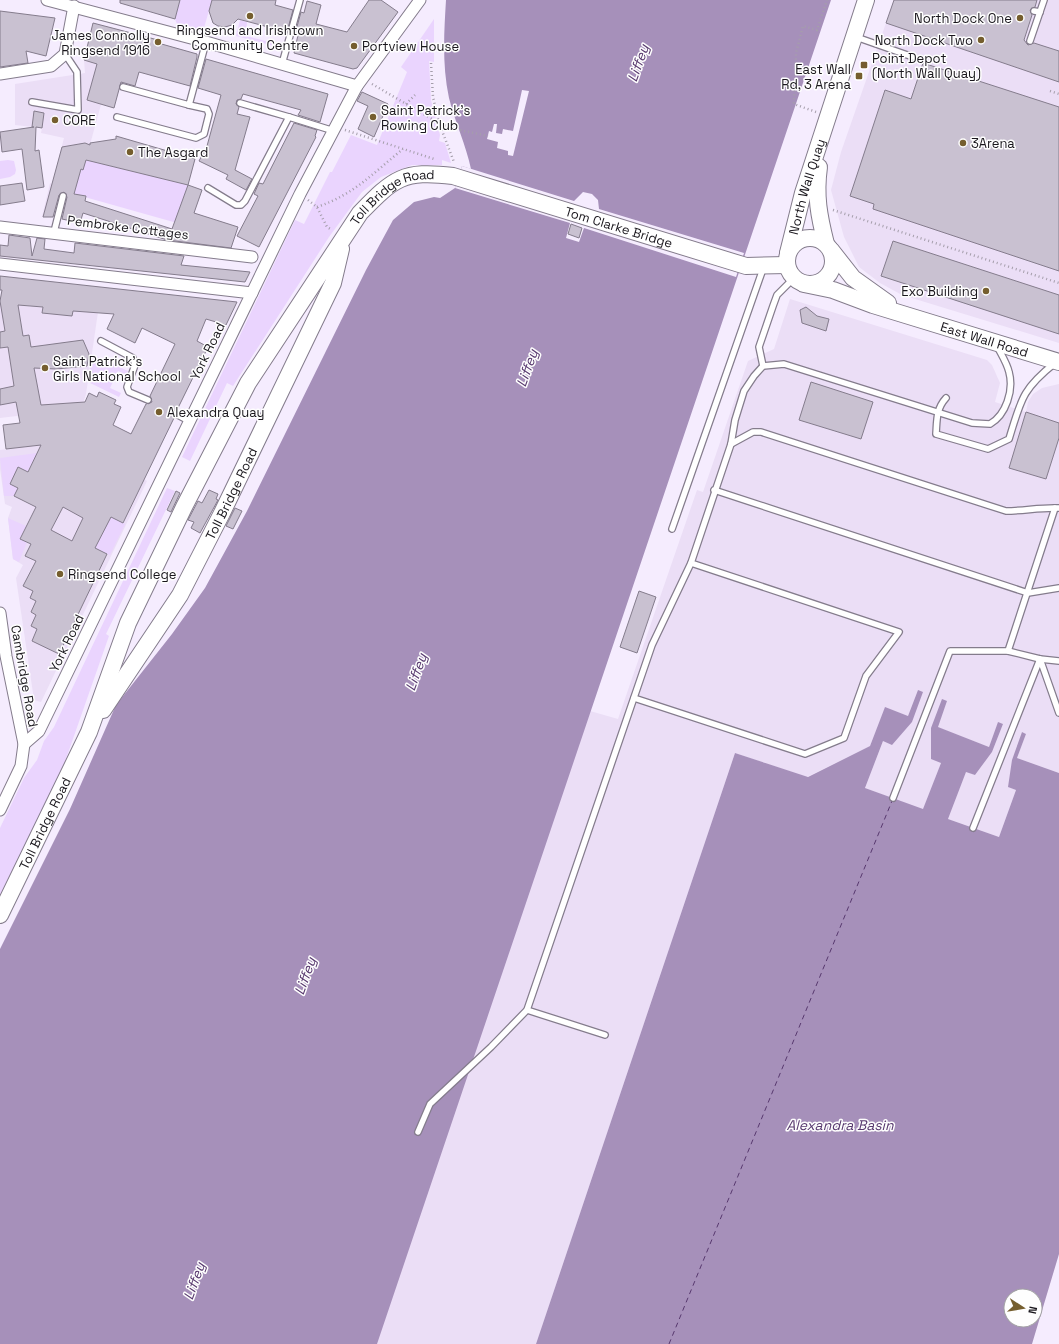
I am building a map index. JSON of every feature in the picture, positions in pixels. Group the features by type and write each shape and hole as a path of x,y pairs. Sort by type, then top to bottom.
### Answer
{"main road":[{"name":"North Wall Quay","path":"822,116 816,188 818,207 828,246 832,254 833,267 827,277 816,284 793,270 803,193 822,116 854,37 866,0"},
{"name":"Tom Clarke Bridge","path":"454,168 746,266 765,266 793,270"},
{"name":"Toll Bridge Road","path":"0,915 89,732 128,623 184,507 248,383 360,213 383,190 400,178 454,168"},
{"path":"793,270 794,244 804,238 816,238 828,246"},
{"name":"Toll Bridge Road","path":"89,732 180,595 222,513 333,283 343,239"},
{"name":"East Wall Road","path":"828,246 853,278 865,288 910,316"},
{"name":"East Wall Road","path":"793,270 833,290 873,305 1058,362"}],"street":[{"path":"49,0 206,42 282,65 360,82"},
{"name":"York Road","path":"24,744 39,731 189,421 249,292 300,194 360,82 420,0"},
{"path":"0,74 51,66 65,54 74,6"},
{"name":"Pembroke Cottages","path":"0,227 54,232 252,257"},
{"path":"0,264 249,292"},
{"name":"Cambridge Road","path":"0,613 10,676 24,744 21,766 0,810"},
{"path":"0,682 10,676"}],"lane":[{"path":"282,65 300,0"},
{"path":"1030,41 1037,12 1044,0"},
{"path":"854,37 913,57"},
{"path":"189,105 206,42"},
{"path":"32,102 78,110 77,72 65,54"},
{"path":"117,117 196,138 204,134 209,114 207,109 123,87"},
{"path":"240,103 335,129"},
{"path":"208,188 236,205 241,205 289,117"},
{"path":"54,232 63,196"},
{"path":"672,529 765,266"},
{"path":"763,366 759,347 773,306 793,270"},
{"path":"101,341 133,358 135,365 127,387 129,392 148,400"},
{"path":"418,1132 430,1104 491,1047 527,1010 652,645 691,563 714,490 731,444 735,420 744,391 763,366 784,364 981,425 990,424 1002,415 1010,388 1010,378 1005,362 995,342"},
{"path":"946,398 939,405 937,412 936,434 988,449 1009,439 1021,400 1028,389 1040,375 1058,362"},
{"path":"176,414 189,421"},
{"path":"731,444 753,432 761,432 1006,511 1057,508 1008,651"},
{"path":"714,490 1028,593 1059,588"},
{"path":"634,698 805,754 844,738 866,676 898,632 691,563"},
{"path":"893,798 950,651 1008,651 1040,659 1059,661"},
{"path":"1040,659 1059,713"},
{"path":"974,828 1040,659"},
{"path":"527,1010 605,1035"}],"path":[{"path":"822,116 794,104 796,53 803,26 817,30 827,0"},
{"path":"431,63 433,98 439,123 454,168"},
{"path":"360,82 406,104 439,123 455,129 488,136"},
{"path":"1050,91 1059,94"},
{"path":"406,104 415,95"},
{"path":"335,129 440,161"},
{"path":"317,207 338,200 364,183 403,149"},
{"path":"300,194 317,207 327,227 343,239"},
{"path":"818,207 828,208 1059,283"}],"shaded area":[{"path":"180,0 212,0 204,28 201,31 177,24 175,19"},
{"path":"894,0 1059,0 1059,343 902,295 880,283 859,267 844,237 831,190 841,152"},
{"path":"434,19 434,62 429,61 431,100 440,135 439,141 445,143 451,163 442,160 442,165 412,165 381,177 362,192 329,237 233,386 227,383 190,461 182,457 295,220 304,224 330,172 332,172 351,135 377,145 407,72 401,67"},
{"path":"240,20 247,22 246,36 281,45 282,48 236,36"},
{"name":"CORE","path":"93,23 158,40 152,66 108,79 83,170 81,170 74,194 61,191 53,217 42,217 50,183 52,184 64,138 41,133 42,128 15,125 15,84 85,73 84,60"},
{"path":"86,160 188,185 178,214 177,223 74,194 81,169 83,170"},
{"path":"0,161 14,161 16,170 15,174 10,177 0,179"},
{"path":"790,299 987,360 992,365 1000,383 995,402 1026,412 1028,402 1033,394 1042,388 1059,384 1059,773 1017,758 1026,734 1022,732 1009,787 1016,790 999,837 948,819 966,771 975,775 992,752 1003,724 998,723 989,747 937,727 947,701 931,729 941,763 923,810 865,788 883,741 912,722 918,690 908,716 885,708 870,746 807,777 735,753 536,1344 376,1344 590,711 618,719 697,490 703,492 748,361 774,349"},
{"name":"Saint Patrick's Girls National School","path":"0,303 98,312 86,394 81,410 0,418"},
{"path":"92,354 128,371 127,375 118,371 110,388 121,393 119,397 88,382"},
{"name":"Ringsend College","path":"78,440 78,444 147,481 41,702 34,700 16,578 23,565 13,559 8,518 12,507 5,504 0,469 0,450"},
{"path":"37,453 28,472 18,467 10,484 18,488 14,496 4,496 0,458"},
{"path":"167,488 175,491 106,634 109,636 60,776 0,903 0,828 24,778 37,760 44,741 54,727"},
{"path":"111,517 125,524 110,555 95,548"},
{"path":"8,518 26,526 20,539 27,542 19,562 13,559"}],"water":[{"name":"Liffey","path":"446,0 831,0 377,1344 0,1344 0,949 70,809 116,705 172,634 205,588 247,511 366,270 393,220 414,202 434,197 440,198 455,188 462,166 471,169 451,107 445,73 444,49"},
{"name":"Alexandra Basin","path":"918,690 923,692 912,722 892,745 883,741 865,788 923,809 941,763 931,759 931,728 942,699 947,701 938,727 989,747 998,722 1003,724 992,752 975,775 966,772 948,819 999,837 1016,790 1008,787 1012,760 1022,732 1026,734 1017,758 1059,773 1059,1254 1043,1307 1043,1288 1003,1288 1003,1328 1037,1328 1032,1344 536,1344 735,753 808,777 870,746 885,707 908,716"}],"pier":[{"path":"522,90 529,91 513,156 508,155 508,151 497,148 498,142 487,139 489,131 492,132 494,124 497,124 496,133 502,134 503,129 513,131"},
{"path":"462,166 574,201 583,192 592,194 598,200 599,209 744,253 736,277 584,228 579,242 566,238 570,223 455,188"}],"building":[{"path":"120,0 180,0 175,19 120,3"},
{"name":"Ringsend and Irishtown Community Centre","path":"212,0 276,0 275,5 293,10 287,32 238,19 232,25 225,27 218,26 213,23 209,11"},
{"path":"369,0 381,0 398,12 357,68 353,69 294,53 298,35 295,34 301,12 304,13 307,1 321,5 316,24 347,32"},
{"name":"North Dock Two","path":"894,0 1037,0 1035,7 1030,10 1032,15 1024,40 1028,45 1034,43 1059,51 1059,82 886,23"},
{"path":"0,11 55,18 46,56 26,51 28,63 0,67"},
{"path":"93,23 158,40 158,43 197,54 190,86 139,72 135,86 121,82 114,108 87,100 97,64 84,60"},
{"path":"206,59 328,94 320,122 298,115 301,110 243,94 241,99 237,100 236,104 239,107 237,114 250,117 235,170 252,179 246,190 226,179 228,175 199,161 207,146 221,95 198,88"},
{"name":"3Arena","path":"923,63 1059,107 1059,271 873,209 874,204 850,196 885,90 911,99"},
{"name":"Saint Patrick's Rowing Club","path":"362,92 388,104 374,137 358,129 368,106 357,101"},
{"path":"34,111 44,113 42,128 36,127 35,151 39,150 44,187 27,190 22,149 2,152 0,132 34,127 32,127"},
{"path":"294,123 317,130 316,137 259,247 237,236 258,196 254,194 259,183 263,184"},
{"path":"116,136 195,159 188,185 202,190 194,213 238,227 231,248 167,240 83,213 80,223 62,219 67,197 64,192 59,195 53,217 43,217 62,147 85,143 90,145 90,143 116,139","holes":["86,160 188,185 172,229 85,201 86,196 74,194 81,169 83,170"]},
{"path":"22,183 25,201 0,205 0,186"},
{"path":"571,224 582,228 579,238 568,234"},
{"path":"9,235 30,238 32,256 37,238 45,239 44,249 74,253 75,243 184,256 181,265 250,272 245,282 0,256 0,245 8,246"},
{"name":"Exo Building","path":"893,241 1059,295 1059,334 881,276"},
{"path":"0,276 237,302 226,325 206,319 197,341 208,347 177,410 172,412 174,418 123,523 111,517 95,548 107,554 59,654 32,641 37,629 31,626 36,615 31,612 36,601 30,598 33,591 23,586 36,561 25,556 31,544 20,539 36,507 14,496 18,488 10,484 18,467 28,472 41,445 6,449 3,425 20,423 16,402 0,405 0,389 14,386 8,347 0,348 0,332 5,331 0,301 2,290 0,290","holes":["18,305 43,307 42,313 72,316 73,311 114,314 107,329 135,343 142,328 175,344 150,396 152,402 146,404 131,434 113,425 121,407 114,404 116,400 99,392 97,397 89,393 85,402 41,405 34,368 56,369 87,366 89,354 83,340 31,347 29,335 23,336","63,507 83,518 72,541 51,530"]},
{"path":"806,307 817,316 829,319 826,331 802,323 800,310"},
{"path":"811,382 873,402 861,439 799,420"},
{"path":"1026,412 1059,423 1059,438 1046,479 1009,468"},
{"path":"209,490 218,494 216,499 218,500 200,533 191,528 194,522 188,520 198,501 202,503"},
{"path":"176,491 180,493 171,512 167,510"},
{"path":"235,508 242,511 233,529 226,526"},
{"path":"639,591 656,597 637,653 620,647"}],"ferry route":[{"path":"669,1344 892,801"}],"place":[{"name":"Ringsend and Irishtown Community Centre","path":"250,16"},
{"name":"North Dock One","path":"1020,18"},
{"name":"North Dock Two","path":"981,40"},
{"name":"James Connolly Ringsend 1916","path":"158,42"},
{"name":"Portview House","path":"354,46"},
{"name":"Point Depot (North Wall Quay)","path":"864,65"},
{"name":"East Wall Rd, 3 Arena","path":"859,76"},
{"name":"Saint Patrick's Rowing Club","path":"373,117"},
{"name":"CORE","path":"55,120"},
{"name":"3Arena","path":"963,143"},
{"name":"The Asgard","path":"130,152"},
{"name":"Exo Building","path":"986,291"},
{"name":"Saint Patrick's Girls National School","path":"45,368"},
{"name":"Alexandra Quay","path":"159,412"},
{"name":"Ringsend College","path":"60,574"}]}
